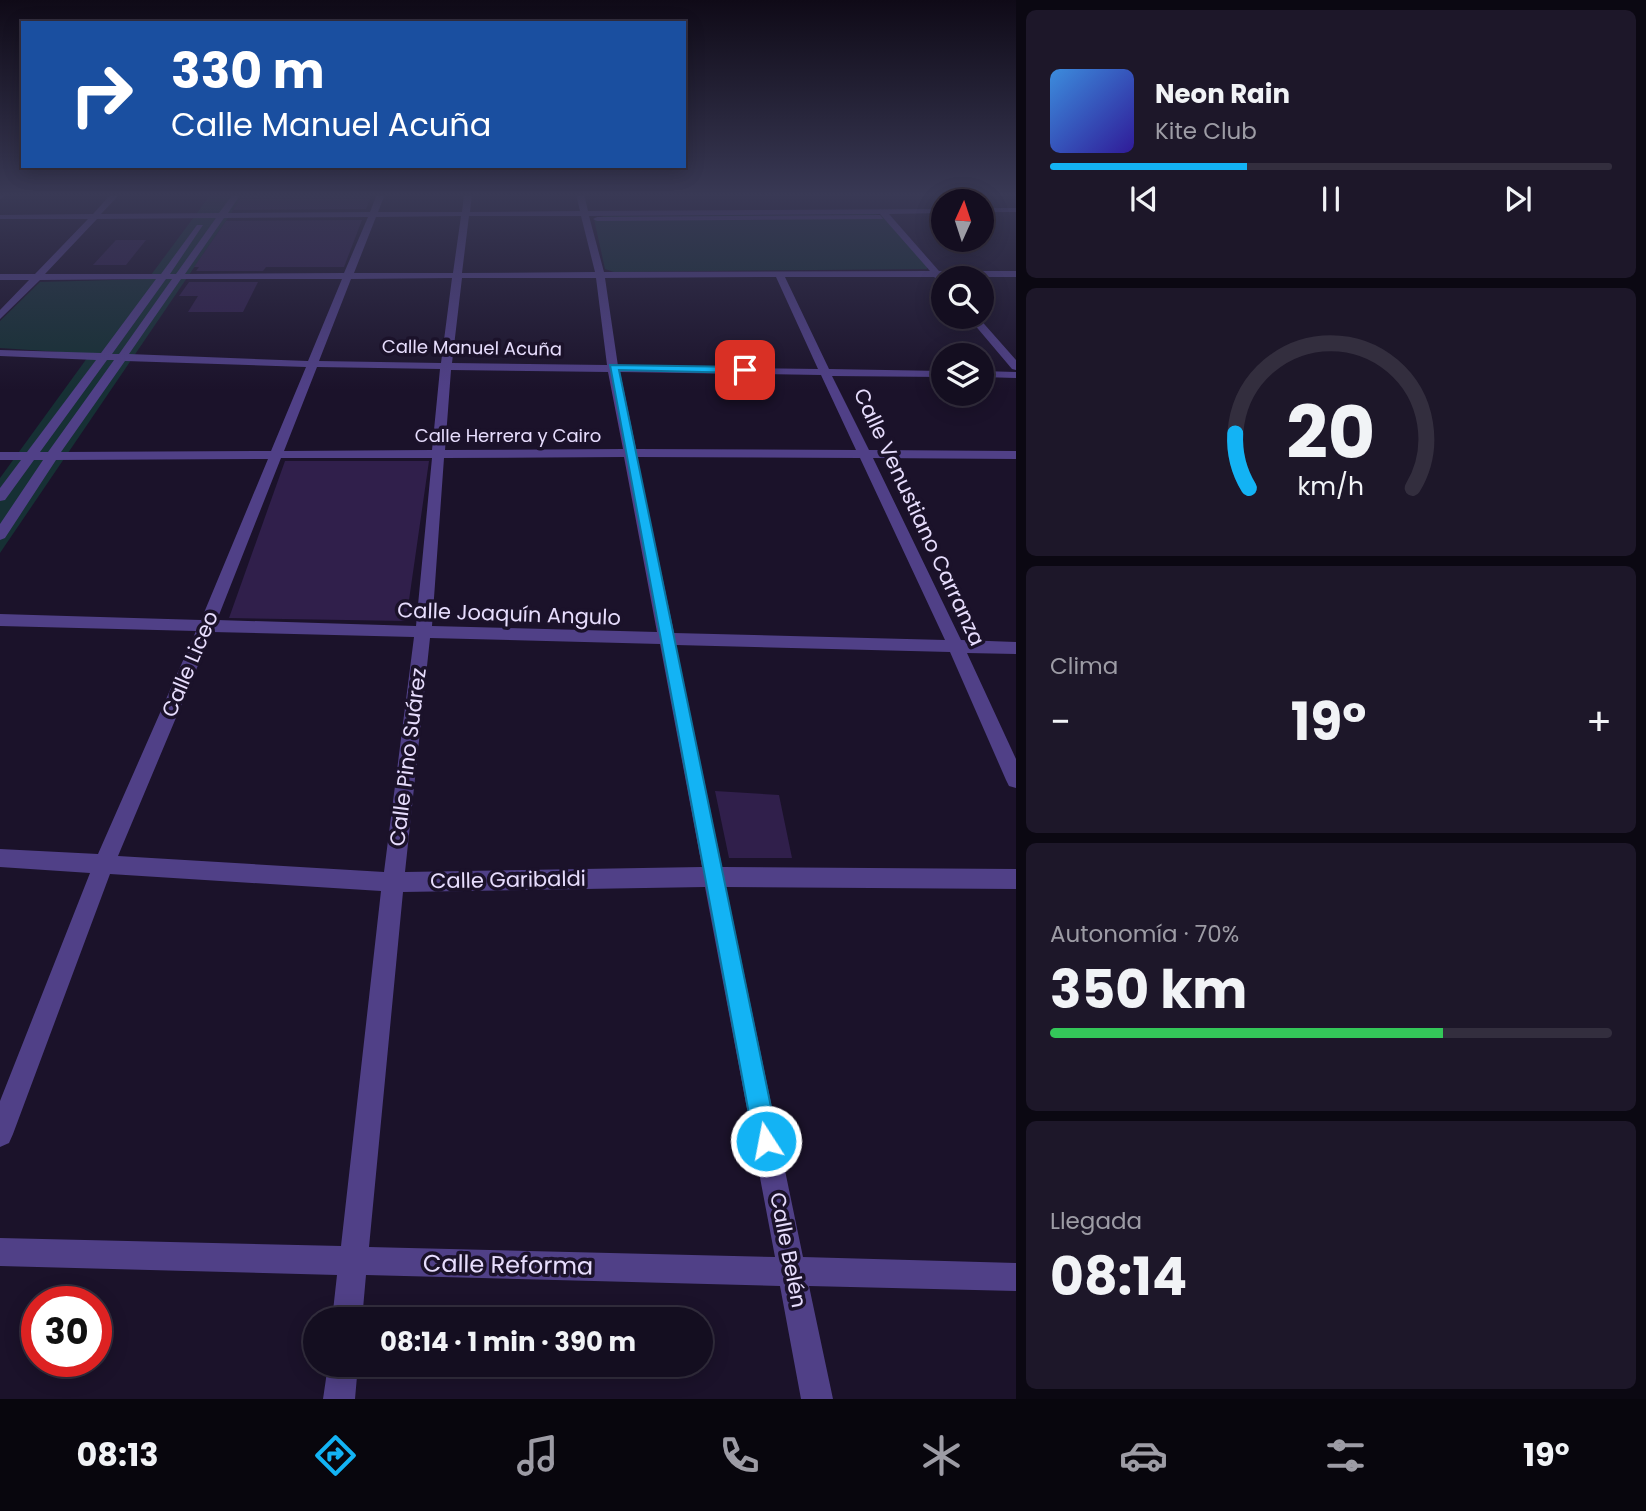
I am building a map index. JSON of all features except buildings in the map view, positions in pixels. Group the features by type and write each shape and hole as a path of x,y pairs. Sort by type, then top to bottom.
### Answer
{"street":[{"path":"0,316 56,259"},
{"path":"0,497 177,259"},
{"path":"0,535 52,456 192,259"},
{"name":"Calle Liceo","path":"0,1134 104,864 207,625 356,259"},
{"name":"Calle Pino Suárez","path":"348,1307 393,882 424,632 446,365 459,259"},
{"name":"Calle Belén","path":"596,259 613,367 817,1399"},
{"path":"0,277 457,274 931,278"},
{"path":"994,275 1016,274"},
{"name":"Calle Venustiano Carranza","path":"779,275 956,646 1016,780"},
{"path":"983,329 1016,367"},
{"name":"Calle Manuel Acuña","path":"0,353 312,364 931,374"},
{"path":"994,374 1016,375"},
{"name":"Calle Herrera y Cairo","path":"0,456 630,453 1016,455"},
{"name":"Calle Joaquín Angulo","path":"0,620 1016,648"},
{"name":"Calle Garibaldi","path":"0,858 393,882 714,877 1016,879"},
{"name":"Calle Reforma","path":"0,1252 1016,1277"},
{"path":"339,1399 342,1377"}],"green space":[{"path":"163,259 200,259 0,553 0,478 90,354 0,348 0,321 40,282 148,279"},
{"path":"603,259 922,259 927,265 927,269 614,272 605,269"}],"route":[{"path":"745,370 613,367 766,1141"}]}
